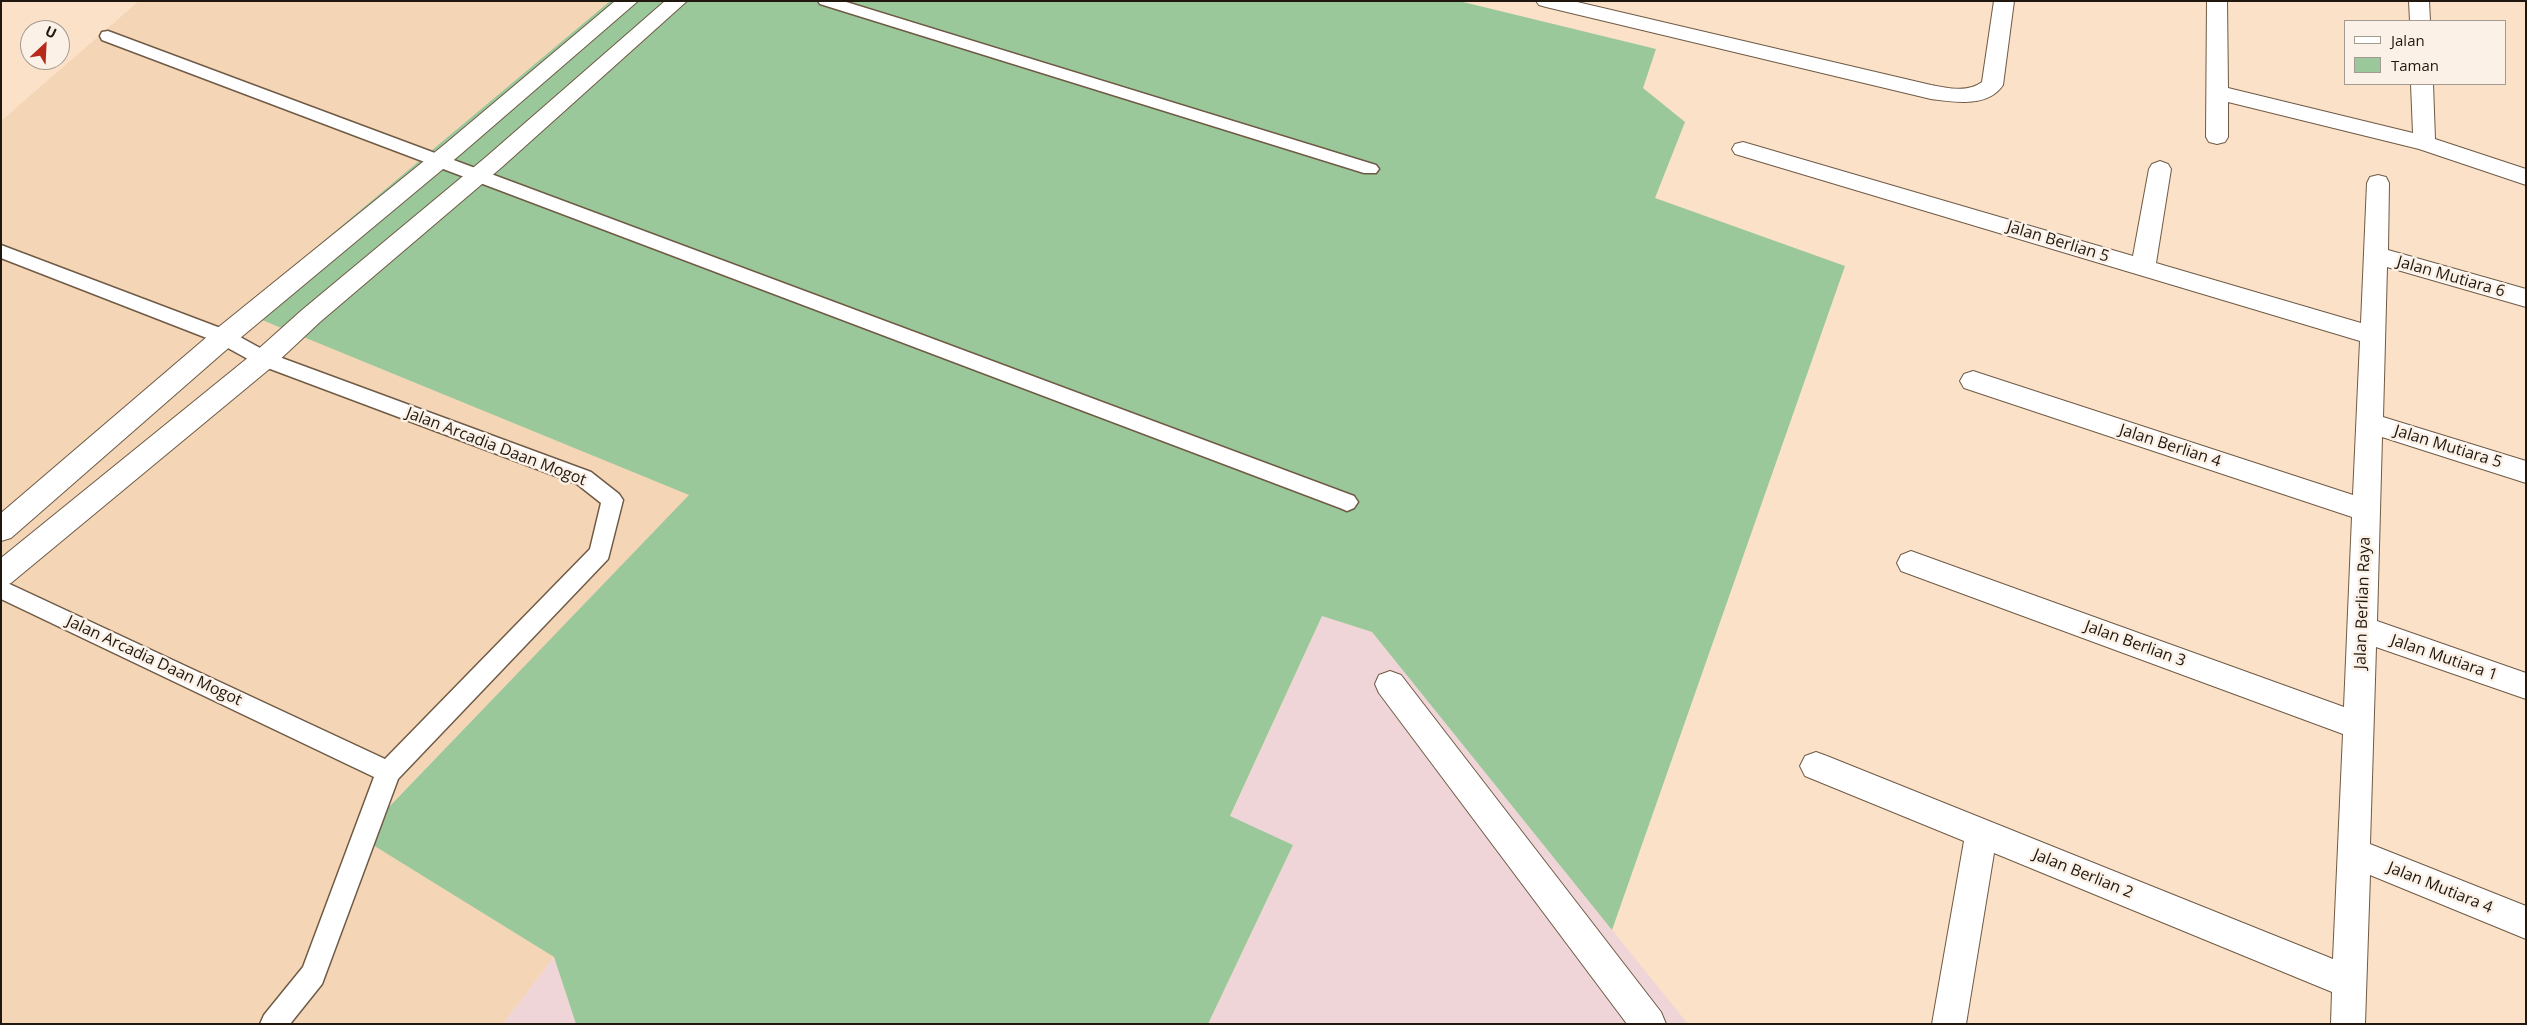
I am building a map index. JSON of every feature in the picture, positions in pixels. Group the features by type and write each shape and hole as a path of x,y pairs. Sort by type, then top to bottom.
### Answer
{"street":[{"path":"1,530 224,337 438,161 628,1"},
{"path":"1,575 264,359 311,316 477,177 677,1"},
{"path":"1546,1 1931,92 1964,96 1983,93 1992,85 2004,1"},
{"path":"2217,1 2217,138"},
{"path":"2419,1 2420,20"},
{"path":"2422,85 2424,142"},
{"path":"2217,92 2424,142 2526,177"},
{"name":"Jalan Berlian 5","path":"1743,149 2373,336"},
{"path":"2143,268 2160,169"},
{"name":"Jalan Berlian Raya","path":"2348,1024 2378,183"},
{"name":"Jalan Mutiara 6","path":"2376,255 2526,298"},
{"name":"Jalan Berlian 4","path":"1973,381 2366,510"},
{"name":"Jalan Mutiara 5","path":"2369,423 2526,472"},
{"name":"Jalan Berlian 3","path":"1911,563 2359,726"},
{"name":"Jalan Mutiara 1","path":"2362,629 2526,686"},
{"path":"1390,684 1649,1024"},
{"name":"Jalan Berlian 2","path":"1816,766 2349,982"},
{"path":"1949,1024 1981,833"},
{"name":"Jalan Mutiara 4","path":"2354,852 2526,923"}],"lane":[{"path":"826,1 1370,169"},
{"path":"108,36 477,177 1347,502"},
{"name":"Jalan Arcadia Daan Mogot","path":"1,251 224,337 264,359 584,478 612,500 600,554 388,772 313,975 272,1024"},
{"name":"Jalan Arcadia Daan Mogot","path":"1,589 388,772"}],"shaded area":[{"path":"139,1 610,1 241,311 690,495 360,836 554,957 503,1024 1,1024 1,121 60,70 70,70 70,61"},
{"path":"1322,616 1372,632 1688,1024 1208,1024 1293,845 1230,817"},
{"path":"554,957 576,1024 503,1024"}],"green space":[{"path":"610,1 1459,1 1656,49 1643,88 1685,122 1655,198 1845,266 1612,930 1372,632 1322,616 1230,816 1293,845 1208,1024 576,1024 554,957 360,837 689,495 240,311"}]}
